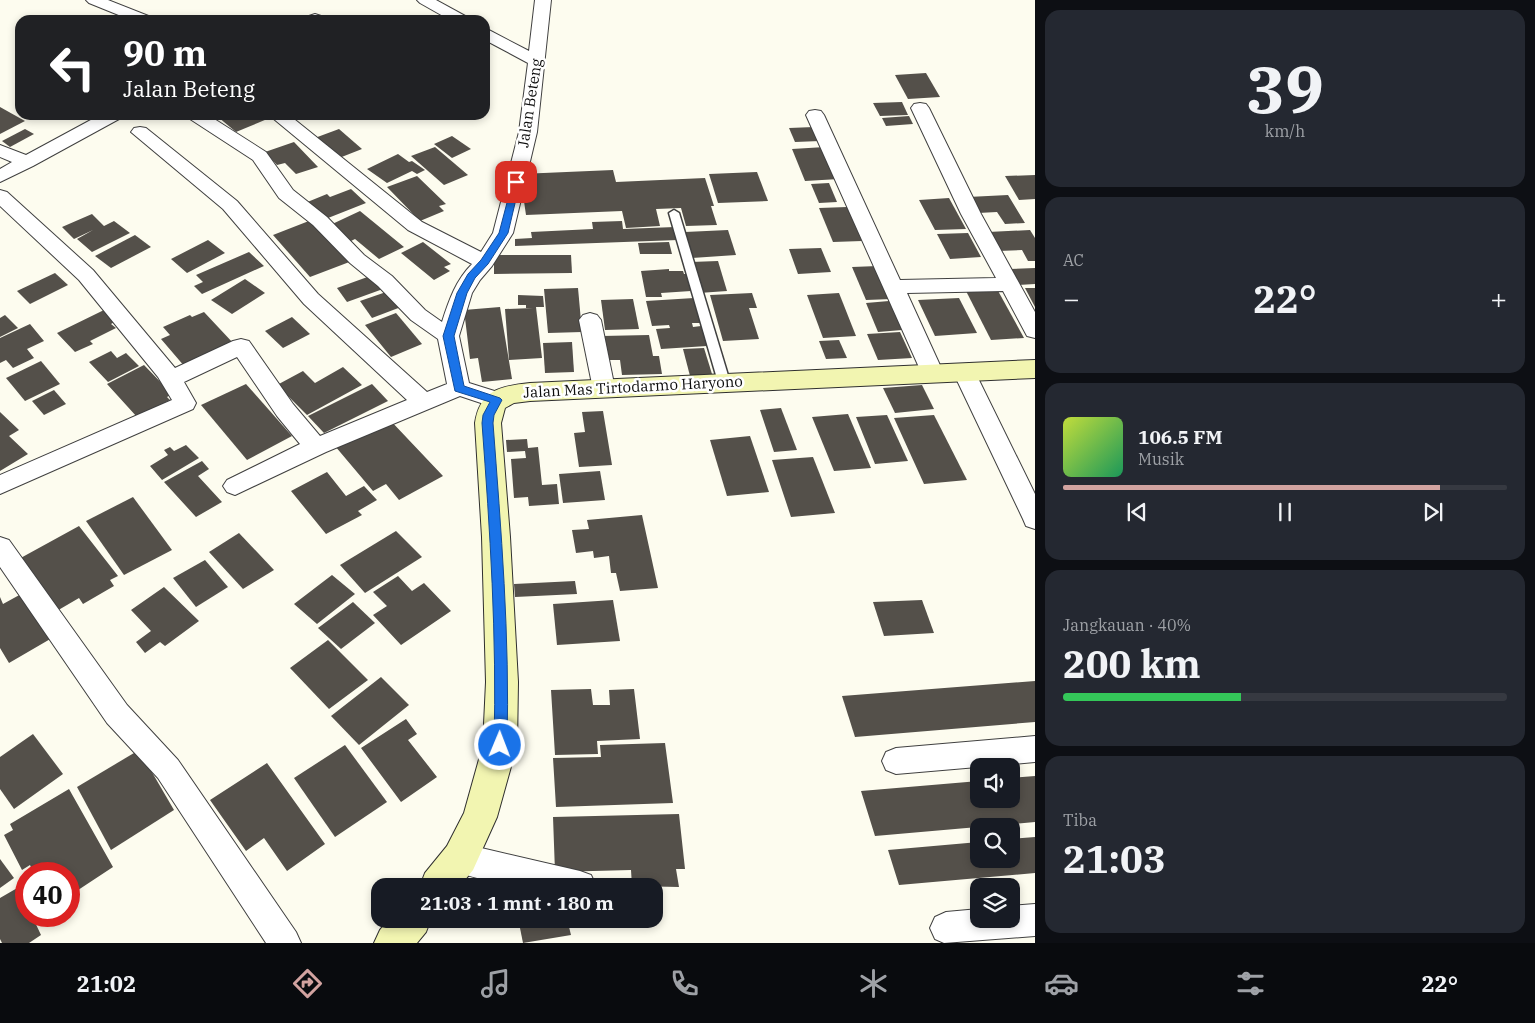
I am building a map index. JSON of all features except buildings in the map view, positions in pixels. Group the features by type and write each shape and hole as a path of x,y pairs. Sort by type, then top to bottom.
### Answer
{"street":[{"path":"94,0 132,15"},
{"path":"425,0 453,15"},
{"name":"Jalan Beteng","path":"459,388 448,336 462,293 503,233 528,132 543,0"},
{"path":"490,36 537,62"},
{"path":"920,108 971,214 1035,331"},
{"path":"814,115 895,286 933,374"},
{"path":"0,176 104,120"},
{"path":"204,120 260,156 286,194 320,221 357,259 385,281 418,315 448,336"},
{"path":"284,120 415,226 485,262"},
{"path":"140,132 200,179 230,206 311,299 424,403"},
{"path":"0,150 27,162"},
{"path":"0,196 86,275 171,379 185,403 0,485"},
{"path":"895,286 1008,284"},
{"path":"590,320 604,388"},
{"path":"171,379 241,346 285,410 315,446"},
{"name":"Jalan Mas Tirtodarmo Haryono","path":"496,400 503,396 518,393 604,388 1035,369"},
{"path":"964,372 1035,519"},
{"path":"235,486 273,465 315,446 459,388 496,400 488,415 488,423 501,653 500,745 480,817 460,858 444,878"},
{"path":"0,547 117,714 168,769 286,943"},
{"path":"896,761 1035,749"},
{"path":"460,858 546,878"},
{"path":"946,928 1035,920"},
{"path":"394,943 406,928"}],"lane":[{"path":"674,213 724,382"}],"route":[{"path":"500,745 502,682 496,538 488,423 488,415 496,400 459,388 448,336 462,293 503,233 516,182"}]}
